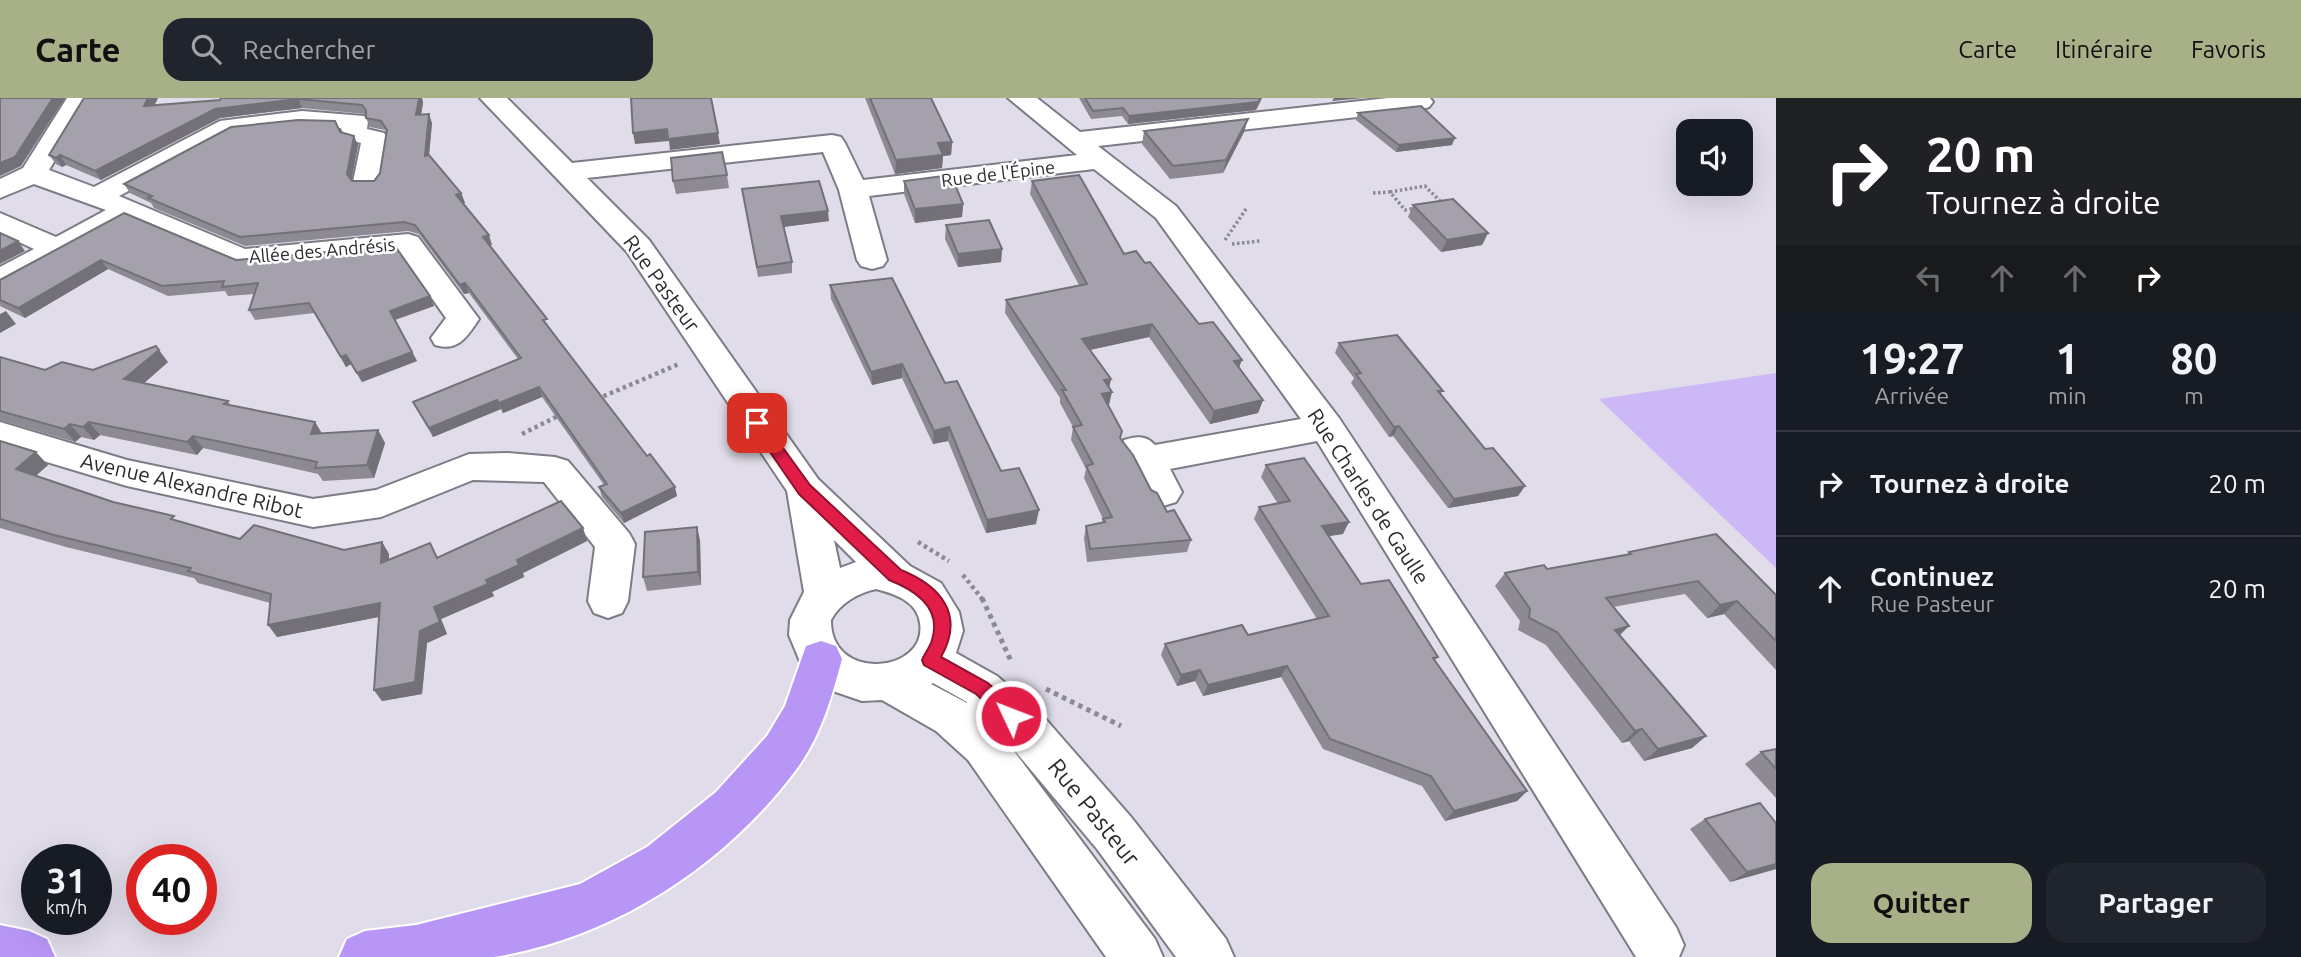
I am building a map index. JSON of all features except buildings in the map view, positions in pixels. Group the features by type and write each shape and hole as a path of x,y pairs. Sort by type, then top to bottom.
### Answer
{"highway":[{"path":"365,957 416,951 588,907 664,864 733,808 783,751 805,712 821,659"},
{"path":"0,951 29,957"}],"street":[{"path":"0,190 33,174 80,98"},
{"name":"Rue Pasteur","path":"494,98 638,246 804,489 895,575"},
{"name":"Rue Charles de Gaulle","path":"1021,98 1166,212 1326,427 1658,945"},
{"path":"1293,98 1313,115"},
{"name":"Rue de l'Épine","path":"853,190 1313,115 1420,102"},
{"path":"98,196 229,127 303,131 355,121 354,133 375,139 367,182"},
{"path":"564,172 832,143 853,190 872,260"},
{"path":"33,174 129,209"},
{"path":"0,280 129,209"},
{"name":"Allée des Andrésis","path":"129,209 241,258 408,243 463,319 447,338"},
{"path":"0,222 57,249"},
{"path":"1149,467 1326,427"},
{"name":"Avenue Alexandre Ribot","path":"0,435 127,474 313,513 381,503 469,467 506,466 555,470 615,544 608,601"},
{"name":"Rue Pasteur","path":"804,489 825,594"},
{"path":"888,682 919,670 930,660 940,642 943,625 939,608 929,593 914,582 895,575 876,573 857,576 825,594 814,609 810,626 812,643 821,659 834,671 850,679 888,682 952,717 984,746 1137,957"},
{"name":"Rue Pasteur","path":"930,660 982,689 1026,729 1114,833 1208,957"}],"path":[{"path":"1373,193 1425,186 1442,203 1430,205"},
{"path":"1390,192 1405,210 1418,208"},
{"path":"1221,246 1246,209"},
{"path":"594,400 680,363"},
{"path":"506,466 524,431 571,411"},
{"path":"1041,687 1121,726"}],"shaded area":[{"path":"1776,373 1776,568 1599,399"}],"route":[{"path":"757,423 804,489 895,575 914,582 929,593 939,608 943,625 940,642 930,660 982,689 1011,716"}]}
